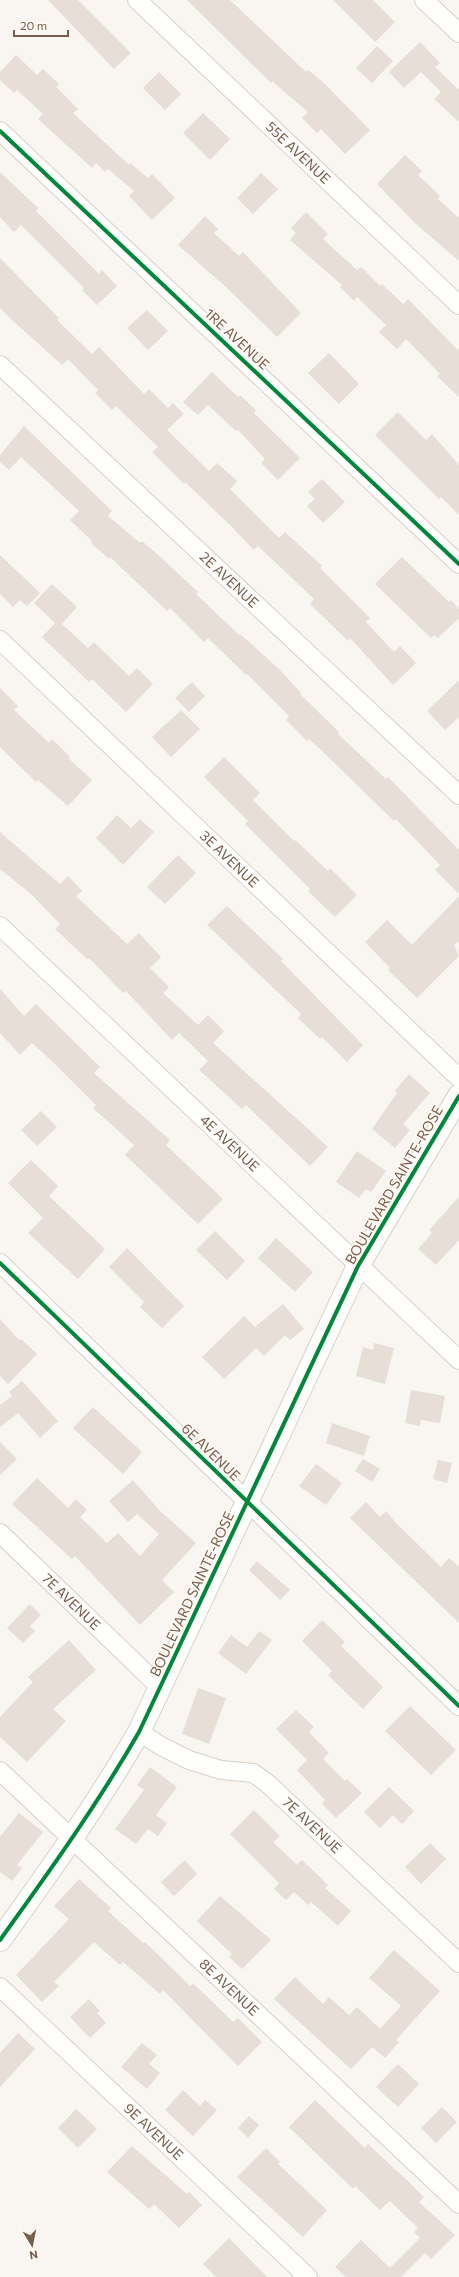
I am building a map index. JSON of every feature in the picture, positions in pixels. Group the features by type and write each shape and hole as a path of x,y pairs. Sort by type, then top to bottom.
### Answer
{"street":[{"name":"55E AVENUE","path":"137,0 459,305"},
{"path":"424,0 459,33"},
{"name":"1RE AVENUE","path":"0,131 459,564"},
{"name":"2E AVENUE","path":"0,365 459,795"},
{"name":"3E AVENUE","path":"0,640 459,1078"},
{"name":"4E AVENUE","path":"0,926 459,1360"},
{"name":"BOULEVARD SAINTE-ROSE","path":"0,1940 73,1839 115,1774 139,1732 248,1503 358,1266 459,1096"},
{"name":"6E AVENUE","path":"0,1264 459,1706"},
{"name":"7E AVENUE","path":"0,1532 160,1687"},
{"name":"7E AVENUE","path":"139,1732 161,1746 189,1760 221,1770 253,1773 267,1782 459,1963"},
{"name":"8E AVENUE","path":"0,1771 459,2204"},
{"name":"9E AVENUE","path":"0,1987 308,2277"}],"building":[{"path":"48,0 78,0 131,53 114,69"},
{"path":"187,0 230,0 306,72 308,70 324,83 370,130 345,154 321,129 317,133 302,118 308,112 272,81 271,83"},
{"path":"333,0 373,0 395,22 375,42"},
{"path":"420,42 440,63 435,67 459,90 459,122 434,99 441,92 421,72 404,88 389,72"},
{"path":"377,46 393,61 372,83 356,68"},
{"path":"16,55 37,75 43,69 59,84 56,87 78,109 73,113 129,165 130,163 148,178 152,174 175,198 152,220 129,196 134,191 108,169 105,172 96,163 92,168 38,119 43,114 17,90 14,93 0,80 0,72"},
{"path":"159,72 181,94 165,110 143,88"},
{"path":"203,113 230,139 210,160 183,133"},
{"path":"405,155 422,171 418,175 440,196 438,199 459,218 459,261 415,223 377,184"},
{"path":"0,172 38,208 36,211 99,274 102,270 117,286 97,305 82,290 84,288 21,225 14,232 0,217"},
{"path":"261,173 278,189 253,214 237,198"},
{"path":"306,212 328,234 323,239 357,270 361,267 380,286 382,284 403,304 408,299 459,351 459,397 437,376 440,374 406,339 397,349 379,332 386,325 357,297 354,301 340,287 342,285 290,240 296,233 291,228"},
{"path":"205,216 218,229 214,233 239,256 243,252 301,313 277,337 226,287 178,245"},
{"path":"0,258 59,318 57,320 92,354 99,347 144,394 149,389 168,408 173,403 184,414 167,430 209,471 217,463 237,481 230,489 279,538 285,532 322,566 320,568 370,618 366,622 394,652 400,646 416,663 393,685 350,638 348,641 310,604 314,599 258,546 254,550 230,525 185,482 184,484 152,452 158,447 116,406 112,410 95,393 98,390 68,359 62,365 11,319 0,308"},
{"path":"147,310 168,331 148,350 127,328"},
{"path":"329,353 359,384 339,404 308,373"},
{"path":"212,372 238,397 240,395 256,410 254,413 300,458 278,480 261,463 265,459 238,430 236,431 208,405 198,415 183,402"},
{"path":"398,412 426,440 432,434 459,465 459,515 441,497 439,499 375,435"},
{"path":"24,426 112,511 108,516 140,543 142,541 156,553 198,592 196,594 239,635 240,634 279,669 301,693 300,694 339,732 338,734 386,779 388,777 459,850 459,894 435,870 440,865 396,819 394,821 309,739 307,741 286,720 289,716 247,674 246,675 208,638 204,642 170,608 167,611 110,557 109,559 91,543 92,541 70,520 79,511 21,457 9,470 0,462 0,455"},
{"path":"322,479 345,502 323,523 307,506 315,499 308,492"},
{"path":"0,555 40,593 27,606 20,600 13,607 0,594"},
{"path":"402,557 449,602 451,600 459,609 459,618 438,638 434,635 431,638 375,584"},
{"path":"52,584 77,607 62,624 88,648 94,642 129,676 137,668 153,684 126,712 92,679 89,682 42,637 55,623 34,603"},
{"path":"459,680 459,717 445,730 427,711"},
{"path":"192,682 205,696 189,712 175,698"},
{"path":"0,688 18,706 14,710 49,743 52,739 70,757 68,758 92,780 68,806 38,780 36,782 0,747"},
{"path":"181,710 200,729 171,757 152,737"},
{"path":"224,757 260,793 253,800 294,841 295,840 328,871 330,868 357,895 335,917 308,891 310,889 245,824 248,821 204,777"},
{"path":"117,815 131,828 140,819 154,832 123,865 96,838"},
{"path":"0,832 60,884 68,876 82,891 76,896 127,944 139,933 161,957 150,968 169,987 163,993 198,1025 208,1015 224,1031 213,1043 328,1147 310,1166 246,1105 242,1109 199,1070 208,1061 179,1033 172,1040 126,991 123,993 89,958 87,959 55,929 60,924 30,893 0,869"},
{"path":"178,855 196,873 165,904 147,887"},
{"path":"459,896 459,941 454,945 459,956 417,998 388,970 390,968 365,942 387,920 412,945"},
{"path":"227,906 283,959 281,961 363,1045 347,1062 322,1037 320,1039 298,1018 301,1014 207,925"},
{"path":"0,989 24,1016 36,1004 100,1067 94,1073 170,1140 166,1145 223,1199 198,1224 125,1155 134,1145 93,1108 96,1105 54,1063 32,1043 20,1055 0,1033"},
{"path":"409,1074 430,1093 403,1124 410,1130 395,1148 372,1129 397,1093 395,1091"},
{"path":"41,1111 57,1127 37,1146 21,1130"},
{"path":"357,1151 386,1171 371,1192 366,1189 359,1198 336,1182"},
{"path":"31,1160 58,1186 49,1196 105,1249 78,1279 28,1233 43,1218 8,1183"},
{"path":"459,1197 459,1240 436,1265 418,1249 432,1233 429,1230"},
{"path":"215,1231 245,1261 227,1280 196,1250"},
{"path":"276,1238 313,1272 295,1292 258,1258"},
{"path":"127,1248 184,1306 162,1328 140,1307 144,1302 109,1267"},
{"path":"283,1304 304,1329 290,1340 285,1335 264,1356 256,1348 224,1379 202,1357 244,1316 255,1327"},
{"path":"0,1319 19,1340 21,1339 37,1354 8,1384 0,1376"},
{"path":"374,1343 394,1348 385,1384 356,1376 363,1347 373,1350"},
{"path":"22,1381 58,1421 40,1438 18,1413 0,1427 0,1405 12,1396 9,1392"},
{"path":"411,1390 445,1396 440,1423 421,1420 420,1426 405,1423"},
{"path":"93,1407 142,1452 123,1474 73,1428"},
{"path":"332,1423 370,1436 364,1456 326,1443"},
{"path":"0,1442 17,1459 0,1475"},
{"path":"363,1459 380,1469 372,1482 355,1471"},
{"path":"438,1460 452,1463 447,1483 433,1479"},
{"path":"316,1464 342,1483 326,1505 299,1486"},
{"path":"37,1478 68,1508 76,1499 87,1510 80,1517 107,1543 118,1533 140,1556 159,1534 137,1514 128,1522 109,1501 133,1480 159,1510 196,1543 162,1580 174,1592 140,1625 75,1556 72,1559 12,1504"},
{"path":"366,1502 380,1517 386,1511 397,1524 441,1567 449,1558 459,1567 459,1623 350,1518"},
{"path":"257,1561 290,1590 280,1600 249,1570"},
{"path":"30,1604 41,1615 30,1626 35,1631 23,1643 7,1628"},
{"path":"322,1620 345,1642 341,1646 383,1687 363,1709 328,1675 332,1671 302,1641"},
{"path":"259,1631 272,1640 246,1674 218,1653 231,1635 247,1647"},
{"path":"69,1640 96,1670 53,1709 66,1721 27,1762 0,1737 0,1717 33,1682 28,1677"},
{"path":"198,1688 226,1698 209,1744 182,1734"},
{"path":"410,1706 456,1750 431,1775 385,1731"},
{"path":"296,1710 314,1727 309,1732 329,1753 323,1759 345,1781 347,1779 362,1793 336,1818 322,1804 325,1800 297,1770 307,1760 276,1729"},
{"path":"150,1767 177,1787 156,1815 167,1823 158,1836 148,1829 136,1844 115,1829 144,1790 137,1785"},
{"path":"389,1787 414,1811 402,1824 393,1815 380,1828 364,1812"},
{"path":"254,1810 280,1836 273,1842 297,1865 302,1860 328,1885 325,1888 351,1911 338,1926 311,1902 308,1905 294,1892 286,1900 274,1889 279,1883 230,1834"},
{"path":"19,1813 43,1832 17,1865 22,1868 12,1881 0,1872 0,1837"},
{"path":"430,1843 446,1859 421,1884 405,1867"},
{"path":"185,1860 197,1874 174,1896 161,1882"},
{"path":"79,1879 111,1908 108,1911 143,1943 145,1942 190,1986 193,1983 233,2022 238,2018 262,2042 238,2066 163,1990 160,1994 123,1962 120,1965 94,1942 54,1982 59,1986 42,2002 16,1975 69,1919 54,1906"},
{"path":"220,1896 271,1940 242,1969 229,1957 232,1954 197,1921"},
{"path":"394,1950 440,1991 396,2040 399,2042 385,2058 372,2047 351,2069 274,1999 295,1977 323,2004 329,1997 349,2015 357,2007 380,2029 401,2006 369,1978"},
{"path":"89,1999 100,2011 97,2013 106,2023 90,2038 70,2017"},
{"path":"18,2033 35,2049 0,2087 0,2053"},
{"path":"142,2043 157,2055 149,2064 160,2073 147,2089 121,2067"},
{"path":"398,2064 419,2084 398,2107 376,2087"},
{"path":"183,2090 200,2106 205,2100 217,2110 193,2136 165,2110"},
{"path":"315,2100 365,2148 368,2144 410,2183 424,2197 419,2202 455,2235 431,2259 425,2253 401,2277 346,2277 335,2267 361,2240 390,2268 420,2238 414,2232 418,2228 390,2201 380,2210 355,2186 353,2189 289,2127"},
{"path":"442,2107 457,2122 436,2143 421,2128"},
{"path":"76,2109 97,2129 78,2148 58,2128"},
{"path":"249,2116 259,2125 248,2138 238,2128"},
{"path":"132,2146 187,2194 189,2192 202,2205 179,2228 154,2204 149,2209 107,2172"},
{"path":"266,2148 280,2162 278,2164 327,2210 303,2237 237,2177"},
{"path":"229,2238 267,2277 216,2277 203,2264"}],"cycle path":[{"path":"0,131 459,564"},
{"path":"0,1940 89,1812 139,1732 358,1266 459,1096"},
{"path":"0,1263 459,1706"}]}
